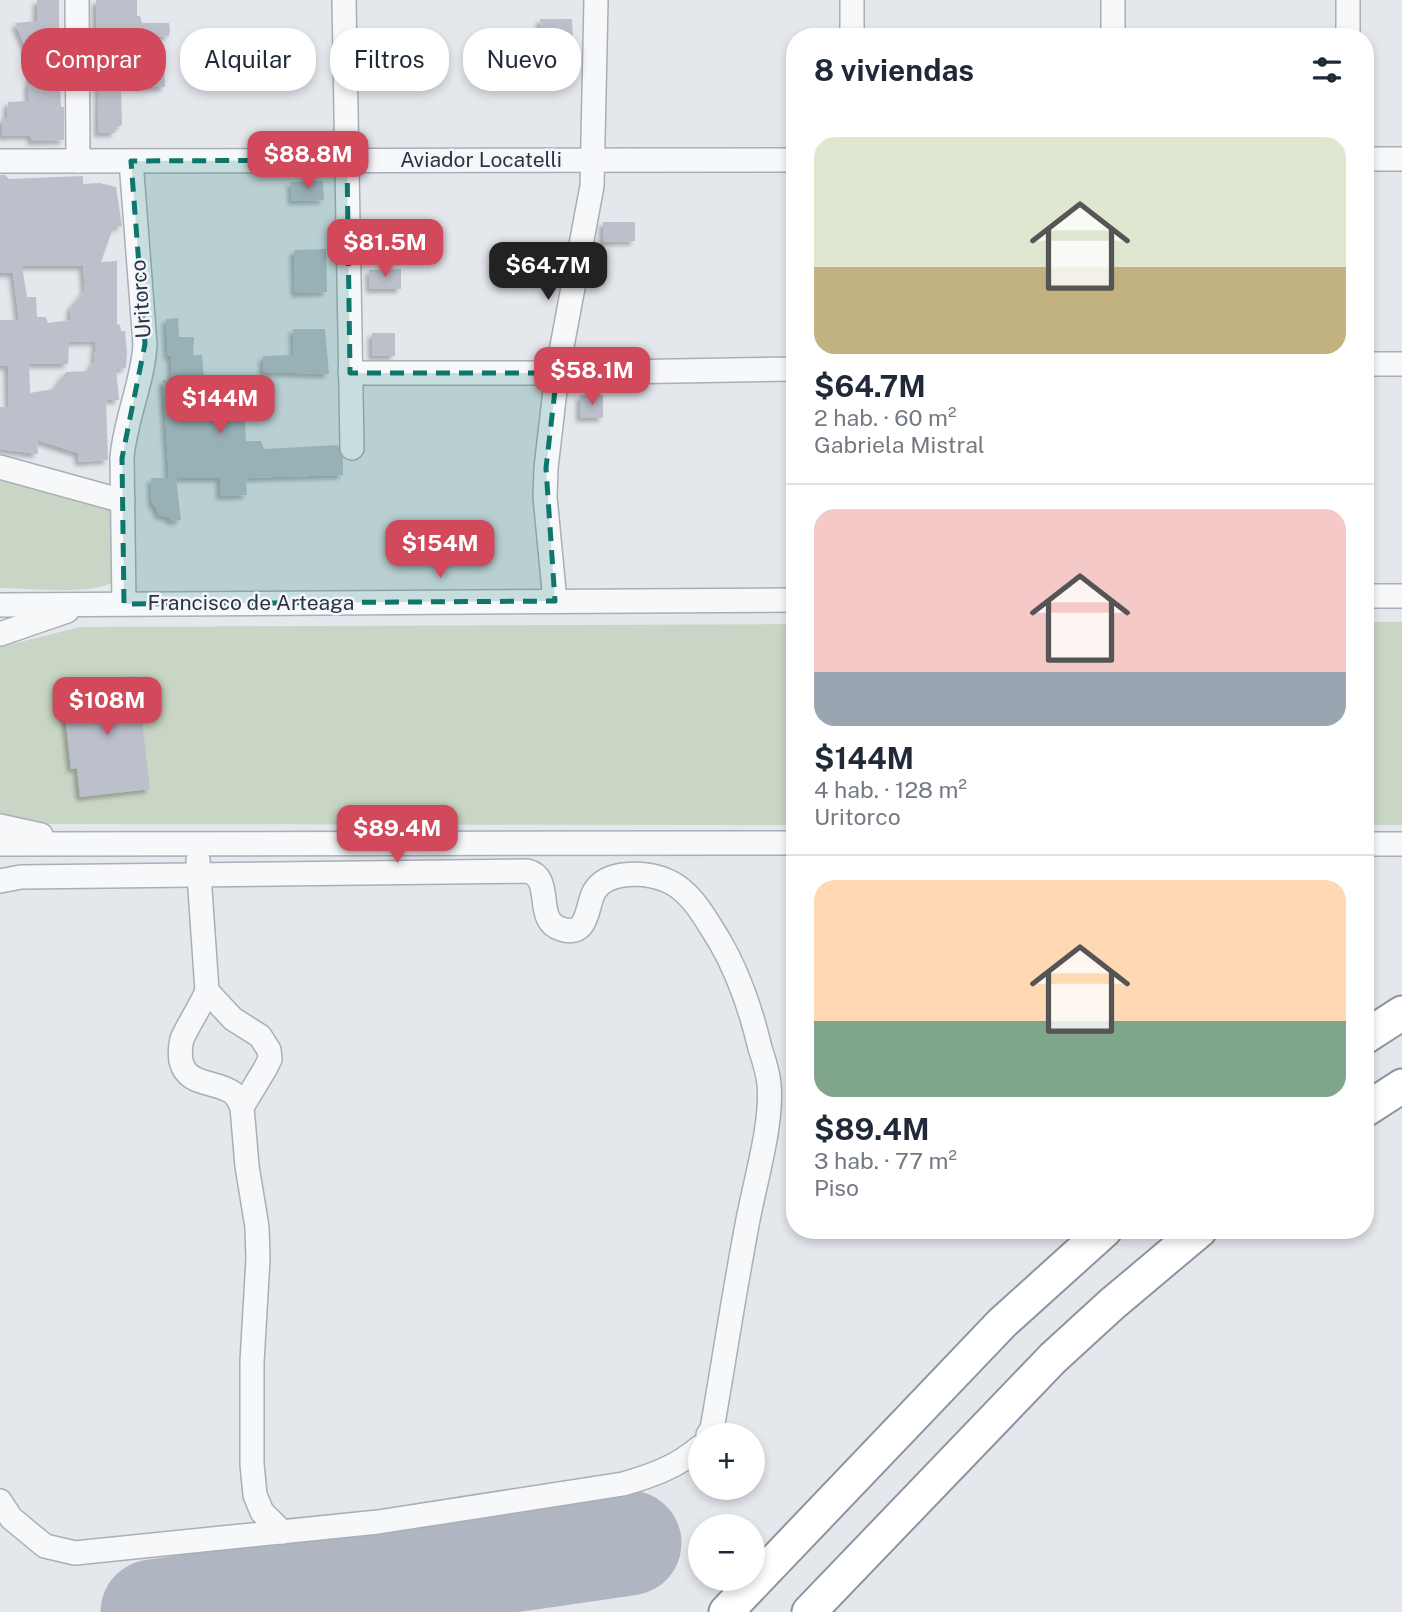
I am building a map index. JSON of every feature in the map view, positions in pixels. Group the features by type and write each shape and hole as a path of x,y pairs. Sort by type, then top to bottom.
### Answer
{"highway":[{"path":"1374,1031 1402,1013"},
{"path":"1374,1104 1402,1086"},
{"path":"726,1612 992,1333 1095,1239"},
{"path":"809,1612 1052,1358 1189,1239"}],"street":[{"path":"76,0 78,160"},
{"path":"344,0 352,448"},
{"path":"555,601 545,497 546,468 558,373 592,186 596,0"},
{"path":"852,0 852,28"},
{"path":"1113,0 1113,28"},
{"path":"1348,0 1348,28"},
{"path":"1374,159 1402,159"},
{"name":"Aviador Locatelli","path":"0,160 786,160"},
{"name":"Uritorco","path":"124,604 123,443 138,390 145,344 131,160"},
{"path":"1374,365 1402,364"},
{"path":"350,373 786,369"},
{"path":"0,467 122,502"},
{"path":"1374,596 1402,596"},
{"name":"Francisco de Arteaga","path":"0,605 786,600"},
{"name":"Francisco de Arteaga","path":"0,634 86,604"},
{"path":"0,826 80,843"},
{"path":"196,843 207,991 181,1041 181,1064 185,1073 196,1080 227,1089 236,1096 242,1107 247,1166 257,1227 258,1259 252,1362 252,1464 255,1494 253,1510 236,1536"},
{"path":"713,1423 746,1227 769,1111 769,1083 752,1013 740,979 727,954 690,897 681,888 665,879 640,876 618,876 606,880 595,891 586,920 576,929 569,931 551,923 547,917 541,880 536,873 527,871 10,879 9,844 786,844"},
{"path":"1374,844 1402,844"},
{"path":"207,991 233,1019 260,1036 269,1050 270,1059 242,1107"},
{"path":"227,1089 234,1084 254,1084"},
{"path":"0,1501 11,1518 45,1546 75,1553 377,1522 622,1484 658,1474 688,1456"},
{"path":"255,1494 262,1512 282,1532"}],"highlighted area":[{"path":"347,160 350,373 557,373 546,468 555,601 124,604 122,458 145,344 131,161"}],"green space":[{"path":"0,477 113,511 117,581 105,586 75,590 0,588"},
{"path":"1374,622 1402,622 1402,825 1374,825"},
{"path":"786,624 786,825 17,824 0,818 0,647 80,627"}],"building":[{"path":"37,0 59,0 59,28 21,28 21,37 15,23 37,21"},
{"path":"96,0 137,0 137,16 140,16 142,23 169,23 170,29 169,36 166,36 166,28 96,28"},
{"path":"540,19 572,19 572,28 540,28"},
{"path":"28,91 60,91 61,107 64,107 64,140 32,141 30,135 2,136 2,118 7,118 8,102 29,101"},
{"path":"99,91 121,91 122,125 115,128 115,133 98,133"},
{"path":"0,175 9,179 83,176 83,184 100,183 116,187 122,226 113,228 101,262 117,261 117,324 120,325 121,331 125,331 127,353 126,368 116,369 119,400 106,400 108,460 79,462 78,453 37,440 38,454 0,449 0,407 9,407 8,366 0,366 0,320 19,320 13,273 0,273","holes":["22,266 83,266 85,290 71,307 70,320 48,323 46,317 37,317 36,297 27,297","96,341 94,362 90,371 66,372 54,389 30,393 29,364 68,364 69,342"]},
{"path":"323,181 324,200 292,201 291,182"},
{"path":"603,222 635,222 635,241 603,242"},
{"path":"326,249 327,292 295,293 294,250"},
{"path":"401,269 401,289 370,289 369,270"},
{"path":"178,318 179,337 194,337 193,355 202,355 204,379 243,379 246,441 261,441 264,449 338,445 343,458 343,475 246,478 247,495 220,496 220,478 176,478 181,520 172,521 159,515 152,503 151,478 169,478 163,380 172,380 166,319"},
{"path":"293,329 325,329 329,374 263,372 263,356 294,355"},
{"path":"372,333 395,333 395,356 372,356"},
{"path":"580,395 603,395 603,418 580,418"},
{"path":"137,676 150,789 80,797 77,768 71,769 64,705 70,705 67,684"}],"runway":[{"path":"153,1612 629,1543"}]}
